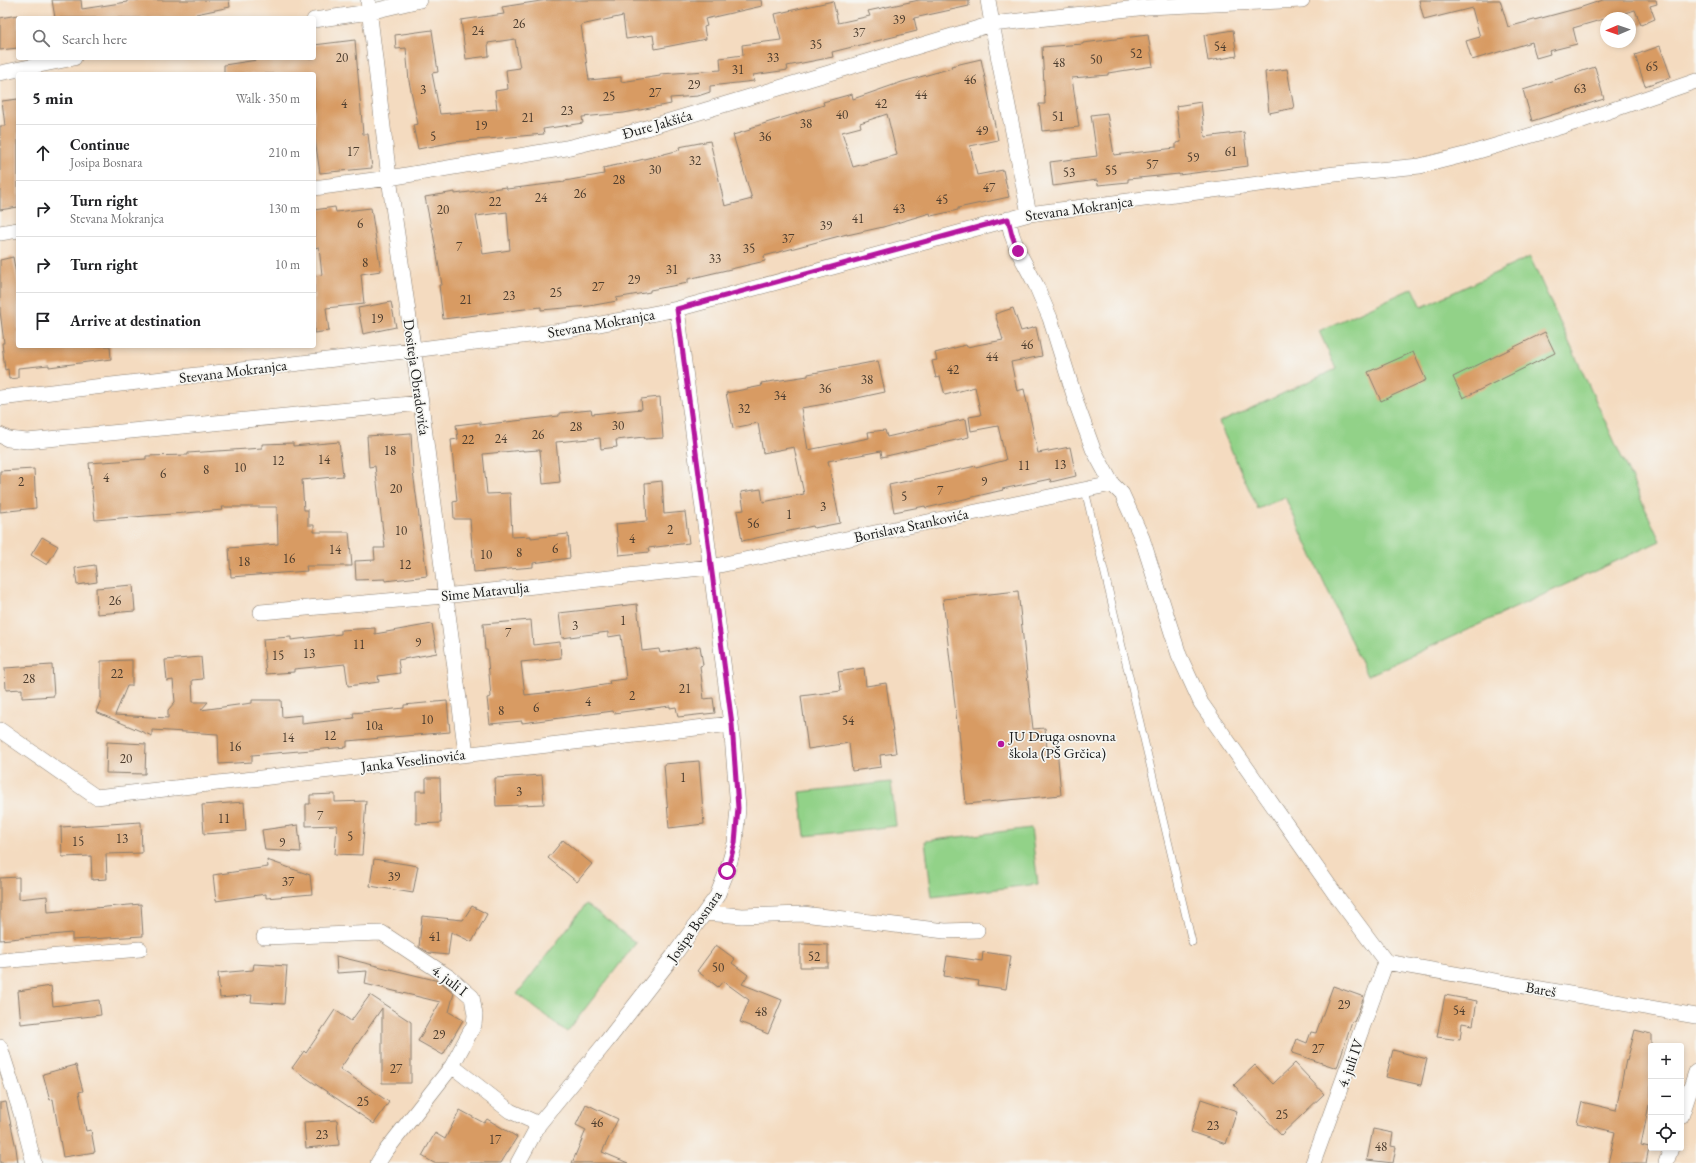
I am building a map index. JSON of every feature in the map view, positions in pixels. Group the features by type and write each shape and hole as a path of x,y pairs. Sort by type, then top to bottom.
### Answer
{"street":[{"path":"316,19 369,6 420,0"},
{"path":"988,0 1029,214"},
{"name":"Đure Jakšića","path":"316,188 389,178 566,148 633,132 992,24 1147,7 1302,0"},
{"name":"Dositeja Obradovića","path":"369,6 389,178 421,403 444,596 466,754"},
{"path":"0,73 64,60"},
{"name":"Stevana Mokranjca","path":"0,398 413,350 570,330 677,309 1029,214 1335,174 1420,166 1468,154 1583,120 1696,81"},
{"path":"1008,219 1018,251 1036,285 1050,318 1078,408 1093,449 1112,484 1122,494 1142,538 1179,655 1201,703 1343,905 1386,962"},
{"path":"0,233 16,230"},
{"name":"Josipa Bosnara","path":"518,1163 539,1124 607,1041 717,896 727,871 735,843 738,808 732,724 677,309"},
{"path":"0,435 27,441 421,403"},
{"name":"Borislava Stankovića","path":"710,567 1112,484"},
{"name":"Sime Matavulja","path":"261,612 444,596 710,567"},
{"name":"Janka Veselinovića","path":"0,730 96,797 732,724"},
{"path":"705,913 742,916 803,914 945,931 977,930"},
{"name":"4. juli I","path":"264,937 382,933 450,978 472,998 475,1015 474,1025 452,1066 378,1163"},
{"path":"0,961 140,949"},
{"name":"Bareš","path":"1386,962 1696,1016"},
{"name":"4. juli IV","path":"1312,1163 1386,962"},
{"path":"0,1046 4,1069 34,1163"},
{"path":"452,1066 510,1111 539,1124"},
{"path":"1682,1115 1696,1072"},
{"path":"1666,1163 1670,1151"}],"lane":[{"path":"1085,490 1192,942"}],"green space":[{"path":"1530,257 1660,541 1367,676 1285,497 1258,509 1219,423 1336,369 1319,331 1413,288 1422,307"},
{"path":"891,782 896,826 805,836 800,792"},
{"path":"1031,828 1038,884 932,897 925,841"},
{"path":"586,904 636,943 567,1032 517,994"}],"building":[{"path":"52,0 81,0 82,9 127,2 127,0 229,0 230,7 196,14 196,16 55,16"},
{"path":"547,0 761,0 762,6 705,19 707,26 704,27 706,39 655,49 653,35 626,39 623,16 581,25 589,80 621,77 621,82 660,76 660,74 721,70 720,58 743,55 742,45 781,40 775,14 833,1 838,23 870,16 868,11 919,0 969,0 969,6 914,18 917,31 832,52 833,57 787,66 788,70 753,75 754,81 710,86 710,92 698,96 670,98 671,104 624,113 582,117 583,123 543,129 544,134 454,142 418,149 413,125 418,124 409,81 406,48 396,49 395,35 432,30 438,72 432,73 440,114 497,109 495,91 508,89 506,70 520,68 515,39 488,43 489,56 466,59 461,20 504,14 502,7"},
{"path":"1419,0 1500,0 1508,27 1603,0 1656,0 1657,4 1650,6 1655,19 1641,25 1635,10 1628,12 1600,12 1600,20 1573,28 1577,44 1549,51 1550,54 1536,58 1532,42 1472,60 1466,41 1480,37 1472,8 1424,20"},
{"path":"18,15 16,16 16,48 0,50 0,18"},
{"path":"1233,30 1237,56 1208,61 1204,35"},
{"path":"1148,35 1153,66 1108,73 1108,75 1072,78 1079,127 1042,131 1039,104 1045,104 1042,47 1083,44"},
{"path":"355,40 363,134 368,134 372,168 320,173 316,146 316,72 224,72 224,65 257,60 316,60 316,45"},
{"path":"1660,46 1671,77 1645,86 1635,55"},
{"path":"981,59 998,140 970,146 977,175 1003,170 1009,197 958,208 958,210 931,216 930,213 883,227 847,234 764,256 765,261 688,279 688,283 616,298 617,301 589,306 541,310 541,307 443,319 439,285 442,285 425,197 455,192 455,194 506,187 507,189 565,182 604,174 603,168 680,150 679,147 710,141 725,206 752,199 733,135 750,130 750,128 824,105 823,102 852,94 853,99 902,82 952,68 951,66","holes":["887,114 897,155 853,167 842,132 861,127 860,123","507,212 510,250 483,254 476,216"]},
{"path":"1595,67 1604,99 1532,121 1523,90"},
{"path":"1287,69 1294,108 1269,113 1265,72"},
{"path":"16,99 16,207 0,210 0,126 5,126 2,101"},
{"path":"1201,102 1205,137 1244,132 1248,166 1179,175 1128,179 1128,182 1098,185 1097,180 1053,186 1050,162 1097,156 1091,115 1107,113 1114,155 1176,148 1176,143 1181,142 1176,106"},
{"path":"335,207 336,212 371,208 381,271 361,274 364,304 326,308 329,331 316,333 316,276 322,275 319,247 316,248 316,210"},
{"path":"13,257 16,274 16,348 110,348 111,359 49,367 49,365 18,368 18,378 9,379 8,369 5,370 2,343 4,343 0,311 0,260"},
{"path":"391,302 396,327 363,334 358,308"},
{"path":"1013,308 1021,331 1036,327 1042,356 1011,362 1017,391 1024,389 1038,453 1070,447 1076,476 1051,482 1050,479 1002,489 1003,490 926,508 925,506 894,512 889,485 976,466 976,468 1006,460 998,426 971,431 969,417 981,415 975,387 945,395 940,377 936,378 932,361 937,360 935,353 966,345 967,347 1003,340 995,314"},
{"path":"1545,332 1555,353 1463,398 1453,377"},
{"path":"1413,352 1426,380 1381,401 1368,372"},
{"path":"878,361 885,392 801,408 808,450 869,438 868,432 885,430 887,437 966,419 969,437 882,457 881,451 828,461 840,523 814,528 813,526 742,541 737,511 744,510 741,492 761,489 763,502 804,494 794,447 763,453 758,423 733,428 726,393 762,386 761,383 808,376 808,374"},
{"path":"660,397 663,438 645,439 644,437 616,440 617,447 601,449 600,438 556,442 560,482 543,484 540,450 483,454 487,494 510,493 512,537 531,536 531,538 568,534 570,558 533,563 533,567 474,572 470,519 454,519 453,502 457,501 451,440 458,439 456,425 480,422 480,425 559,416 559,413 591,410 592,414 642,409 641,399"},
{"path":"411,433 413,472 427,576 385,581 385,579 356,580 355,561 375,560 374,548 385,548 375,466 369,467 367,436"},
{"path":"339,442 343,476 302,480 304,510 308,510 308,525 314,525 314,532 349,532 352,566 306,566 307,571 231,577 229,548 278,544 277,507 222,507 223,510 95,520 89,463 146,459 146,456 188,455 188,453 262,448 262,444 293,443 293,446"},
{"path":"34,469 36,508 0,512 0,471"},
{"path":"662,481 664,514 685,512 689,543 648,548 649,552 619,555 616,524 647,521 645,483"},
{"path":"42,537 58,546 47,565 31,555"},
{"path":"95,565 97,582 77,585 75,568"},
{"path":"133,585 135,611 97,614 96,588"},
{"path":"1018,591 1033,729 1045,728 1047,748 1057,747 1061,795 966,804 943,599"},
{"path":"637,604 642,651 659,649 660,653 700,646 703,665 700,666 704,699 713,698 715,713 678,717 676,707 670,708 670,706 614,713 613,711 522,723 522,721 490,724 487,698 491,697 483,624 531,620 533,645 560,642 561,658 521,662 525,695 572,690 610,684 609,681 626,679 621,635 608,637 608,632 562,638 559,613"},
{"path":"432,624 437,653 398,660 400,673 378,676 379,682 348,686 345,664 294,669 294,672 266,674 263,639 291,637 291,640 341,634 341,630 375,628 375,634"},
{"path":"201,657 203,679 192,680 193,702 208,702 201,710 252,703 252,700 281,700 282,717 302,715 302,724 354,718 353,713 404,708 404,705 447,701 450,732 347,741 347,747 252,755 252,762 219,764 218,734 152,730 152,736 96,712 101,699 101,661 132,660 132,686 127,686 115,715 168,718 168,710 175,702 173,680 167,681 165,660"},
{"path":"52,665 54,696 22,698 22,689 6,690 5,668"},
{"path":"864,668 866,686 886,683 896,753 880,755 881,767 852,771 849,743 808,749 801,696 841,691 838,672"},
{"path":"107,742 146,744 145,774 106,773"},
{"path":"699,761 704,824 669,828 664,764"},
{"path":"542,775 544,804 496,806 495,778"},
{"path":"426,778 440,778 441,823 416,824 416,791 426,791"},
{"path":"335,794 335,802 366,801 362,855 335,854 337,825 306,826 306,804 310,804 310,795"},
{"path":"244,802 246,831 204,834 202,805"},
{"path":"141,822 142,853 106,854 107,879 92,880 91,856 62,857 61,827"},
{"path":"298,825 301,852 265,850 262,830"},
{"path":"563,840 592,864 577,882 548,858"},
{"path":"374,859 418,866 413,893 370,886"},
{"path":"267,860 310,875 312,894 266,898 266,894 216,901 213,875 268,867"},
{"path":"19,877 19,899 47,896 48,912 141,904 143,936 72,940 72,933 0,940 0,878"},
{"path":"472,906 487,914 472,942 451,932 448,955 429,953 419,947 422,916 463,920"},
{"path":"800,944 828,945 828,967 800,967"},
{"path":"716,945 735,959 732,963 748,975 742,984 782,1000 768,1034 740,1022 749,1000 723,981 718,987 697,971"},
{"path":"983,952 1011,956 1006,989 978,985 979,981 944,976 947,956 982,961"},
{"path":"336,956 439,981 454,993 449,1012 463,1020 443,1055 418,1041 440,1002 365,984 367,971 337,973"},
{"path":"254,964 287,966 284,1004 251,1002 252,995 220,998 218,973 253,970"},
{"path":"51,986 53,1006 99,1000 101,1015 21,1024 18,991"},
{"path":"1333,986 1364,997 1354,1022 1352,1021 1337,1068 1292,1053 1297,1039 1307,1043 1311,1032 1316,1033"},
{"path":"370,995 411,1022 411,1083 382,1083 382,1008 340,1069 389,1102 374,1124 292,1068 304,1051 306,1053 335,1010 351,1021"},
{"path":"1445,995 1477,1001 1473,1025 1462,1023 1460,1040 1437,1037"},
{"path":"1635,1030 1651,1034 1651,1043 1648,1043 1648,1110 1641,1145 1648,1147 1648,1151 1646,1163 1608,1163 1615,1132 1577,1123 1582,1102 1616,1110 1626,1060 1627,1061"},
{"path":"1393,1050 1427,1059 1421,1085 1386,1077"},
{"path":"1295,1063 1324,1094 1281,1135 1234,1085 1255,1065 1273,1084"},
{"path":"76,1065 83,1091 79,1092 86,1131 91,1130 95,1152 63,1157 53,1099 50,1100 43,1074"},
{"path":"1201,1099 1237,1111 1226,1144 1191,1132"},
{"path":"6,1102 18,1163 0,1163 0,1103"},
{"path":"586,1104 618,1119 602,1152 628,1163 572,1163 586,1130 576,1125"},
{"path":"460,1110 484,1123 487,1119 517,1137 501,1163 434,1163 422,1156 435,1133 445,1139"},
{"path":"337,1120 339,1145 306,1148 304,1122"},
{"path":"1373,1129 1393,1133 1391,1146 1396,1147 1393,1163 1367,1160"}],"place":[{"name":"JU Druga osnovna škola (PŠ Grčica)","path":"1001,744"}],"route":[{"path":"727,871 735,843 738,808 732,724 677,309 1008,219 1018,251"}]}
